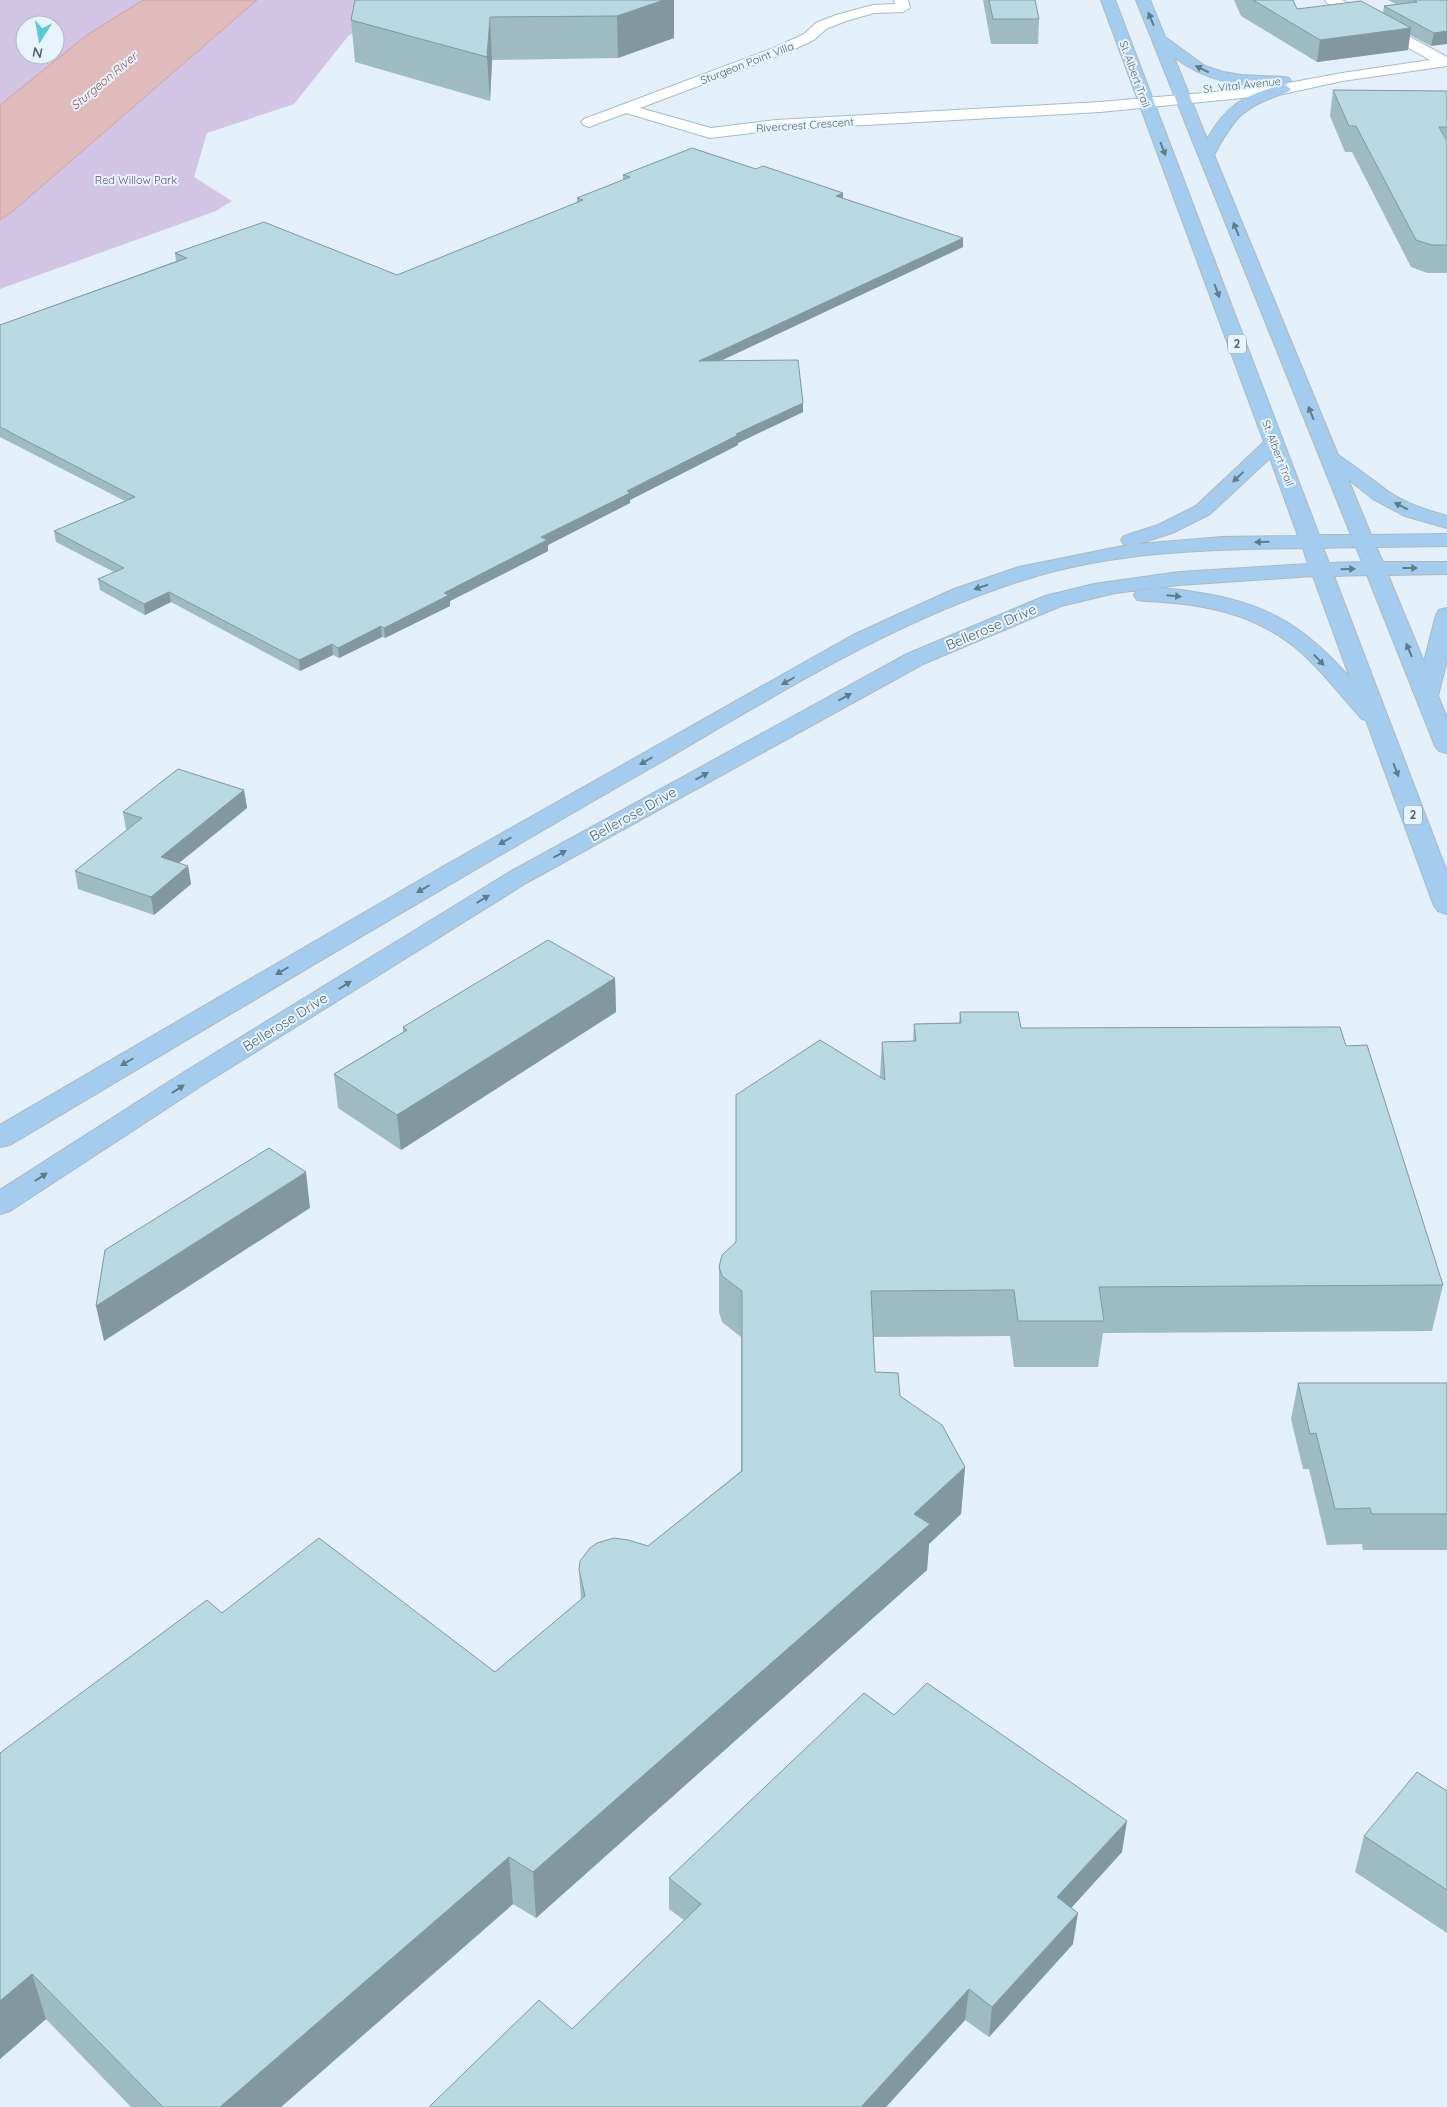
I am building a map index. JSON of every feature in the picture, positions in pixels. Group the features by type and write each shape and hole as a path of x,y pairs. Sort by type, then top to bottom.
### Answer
{"main road":[{"name":"St. Albert Trail","path":"1108,0 1447,906"},
{"path":"1143,0 1374,568 1428,695 1447,746"},
{"path":"1159,39 1193,65 1210,73 1283,85"},
{"path":"1206,156 1222,126 1235,110 1283,85"},
{"path":"0,1138 452,871 861,640 962,594 1094,550 1143,537 1184,520 1214,502 1274,443"},
{"path":"1329,458 1356,475 1380,495 1396,504 1412,512 1447,522"},
{"path":"1027,572 1114,553 1222,543 1447,540"},
{"name":"Bellerose Drive","path":"0,1204 191,1080 517,878 915,659 1052,601 1073,595 1169,578 1273,571 1447,568"},
{"path":"1073,595 1177,596 1226,605 1270,621 1304,643 1379,724"},
{"path":"1428,695 1447,615"}],"street":[{"path":"1332,0 1424,52 1447,62"},
{"name":"Sturgeon Point Villa","path":"589,122 787,48 809,37 821,26 841,18 873,9 902,4"},
{"name":"St. Vital Avenue","path":"1144,98 1182,96 1283,85 1447,62"},
{"name":"Rivercrest Crescent","path":"685,126 741,119 1144,98"},
{"name":"Rivercrest Crescent","path":"627,109 710,133 776,125 926,118 1144,98"},
{"path":"909,109 926,118"}],"green space":[{"path":"0,0 143,0 110,21 65,55 65,15 15,15 15,65 52,65 0,105"},
{"name":"Red Willow Park","path":"257,0 430,0 349,35 294,104 207,133 194,177 232,201 216,211 0,289 0,220 12,212"}],"water":[{"name":"Sturgeon River","path":"143,0 257,0 12,212 0,220 0,105 50,65 65,65 65,53 87,35"}],"building":[{"path":"355,0 664,0 617,16 490,17 487,57 351,20"},
{"path":"989,0 1035,0 1039,19 993,19"},
{"path":"1253,0 1293,0 1297,9 1361,1 1411,28 1320,40"},
{"path":"1414,0 1447,0 1447,31 1434,33 1384,6 1417,2"},
{"path":"1333,90 1447,91 1447,127 1439,127 1447,141 1447,245 1432,245 1416,240 1356,126 1349,126"},
{"path":"692,148 756,169 763,166 843,193 836,196 963,238 699,361 798,360 803,403 736,434 738,435 627,491 630,493 541,537 547,540 444,593 449,595 384,628 381,626 338,648 332,644 299,660 169,592 144,604 98,579 124,568 54,531 135,497 0,427 0,325 187,258 175,253 264,222 397,275 583,200 577,198 630,177 623,175"},
{"path":"178,769 244,790 161,857 188,866 151,897 75,871 142,818 123,812"},
{"path":"548,940 615,978 397,1115 334,1074 407,1030 403,1027"},
{"path":"960,1012 1018,1012 1021,1028 1340,1027 1346,1046 1367,1045 1443,1285 1099,1287 1104,1321 1018,1321 1014,1290 871,1291 875,1372 898,1373 900,1396 942,1425 965,1467 914,1514 930,1524 533,1872 509,1857 220,2107 163,2107 32,1974 0,2001 0,1753 207,1600 222,1613 319,1538 495,1672 585,1596 579,1570 580,1561 590,1548 597,1543 614,1538 648,1546 742,1471 742,1291 722,1276 719,1267 722,1255 736,1242 736,1095 820,1040 885,1080 882,1042 916,1041 914,1024 961,1023"},
{"path":"269,1148 306,1172 96,1306 105,1250"},
{"path":"1298,1383 1447,1383 1447,1514 1372,1514 1370,1508 1335,1509 1316,1433 1310,1434"},
{"path":"927,1683 1127,1821 1057,1897 1078,1913 992,2007 969,1989 861,2107 429,2107 539,2000 572,2029 701,1904 669,1878 864,1693 894,1715"},
{"path":"1417,1772 1447,1791 1447,1890 1364,1836"}]}
